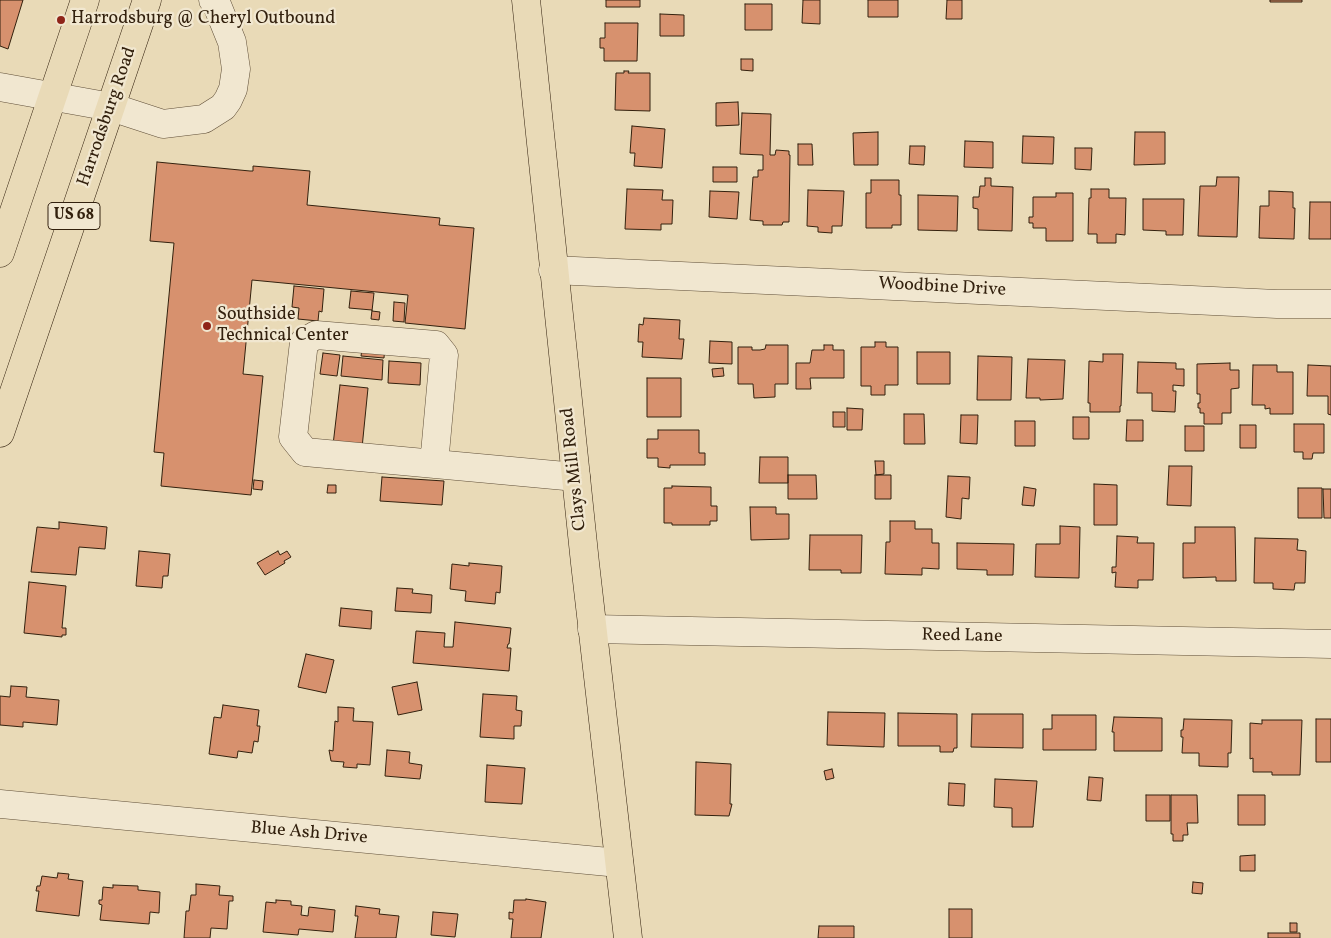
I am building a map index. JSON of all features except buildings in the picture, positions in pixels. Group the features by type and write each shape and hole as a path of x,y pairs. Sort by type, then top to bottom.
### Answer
{"main road":[{"path":"0,253 85,0"},
{"name":"Harrodsburg Road","path":"0,433 148,0"},
{"name":"Clays Mill Road","path":"526,0 592,629 628,938"}],"street":[{"path":"0,87 111,107 163,124 204,119 223,107 233,89 236,69 232,42 217,5 213,0"},
{"name":"Woodbine Drive","path":"553,270 1277,304 1331,304"},
{"path":"434,464 444,355 436,345 316,335 304,342 293,437 305,452 434,464 576,477"},
{"name":"Reed Lane","path":"592,629 1331,644"},
{"name":"Blue Ash Drive","path":"0,804 619,863"}],"place":[{"name":"Harrodsburg @ Cheryl Outbound","path":"61,20"},
{"name":"Southside Technical Center","path":"207,326"}]}
